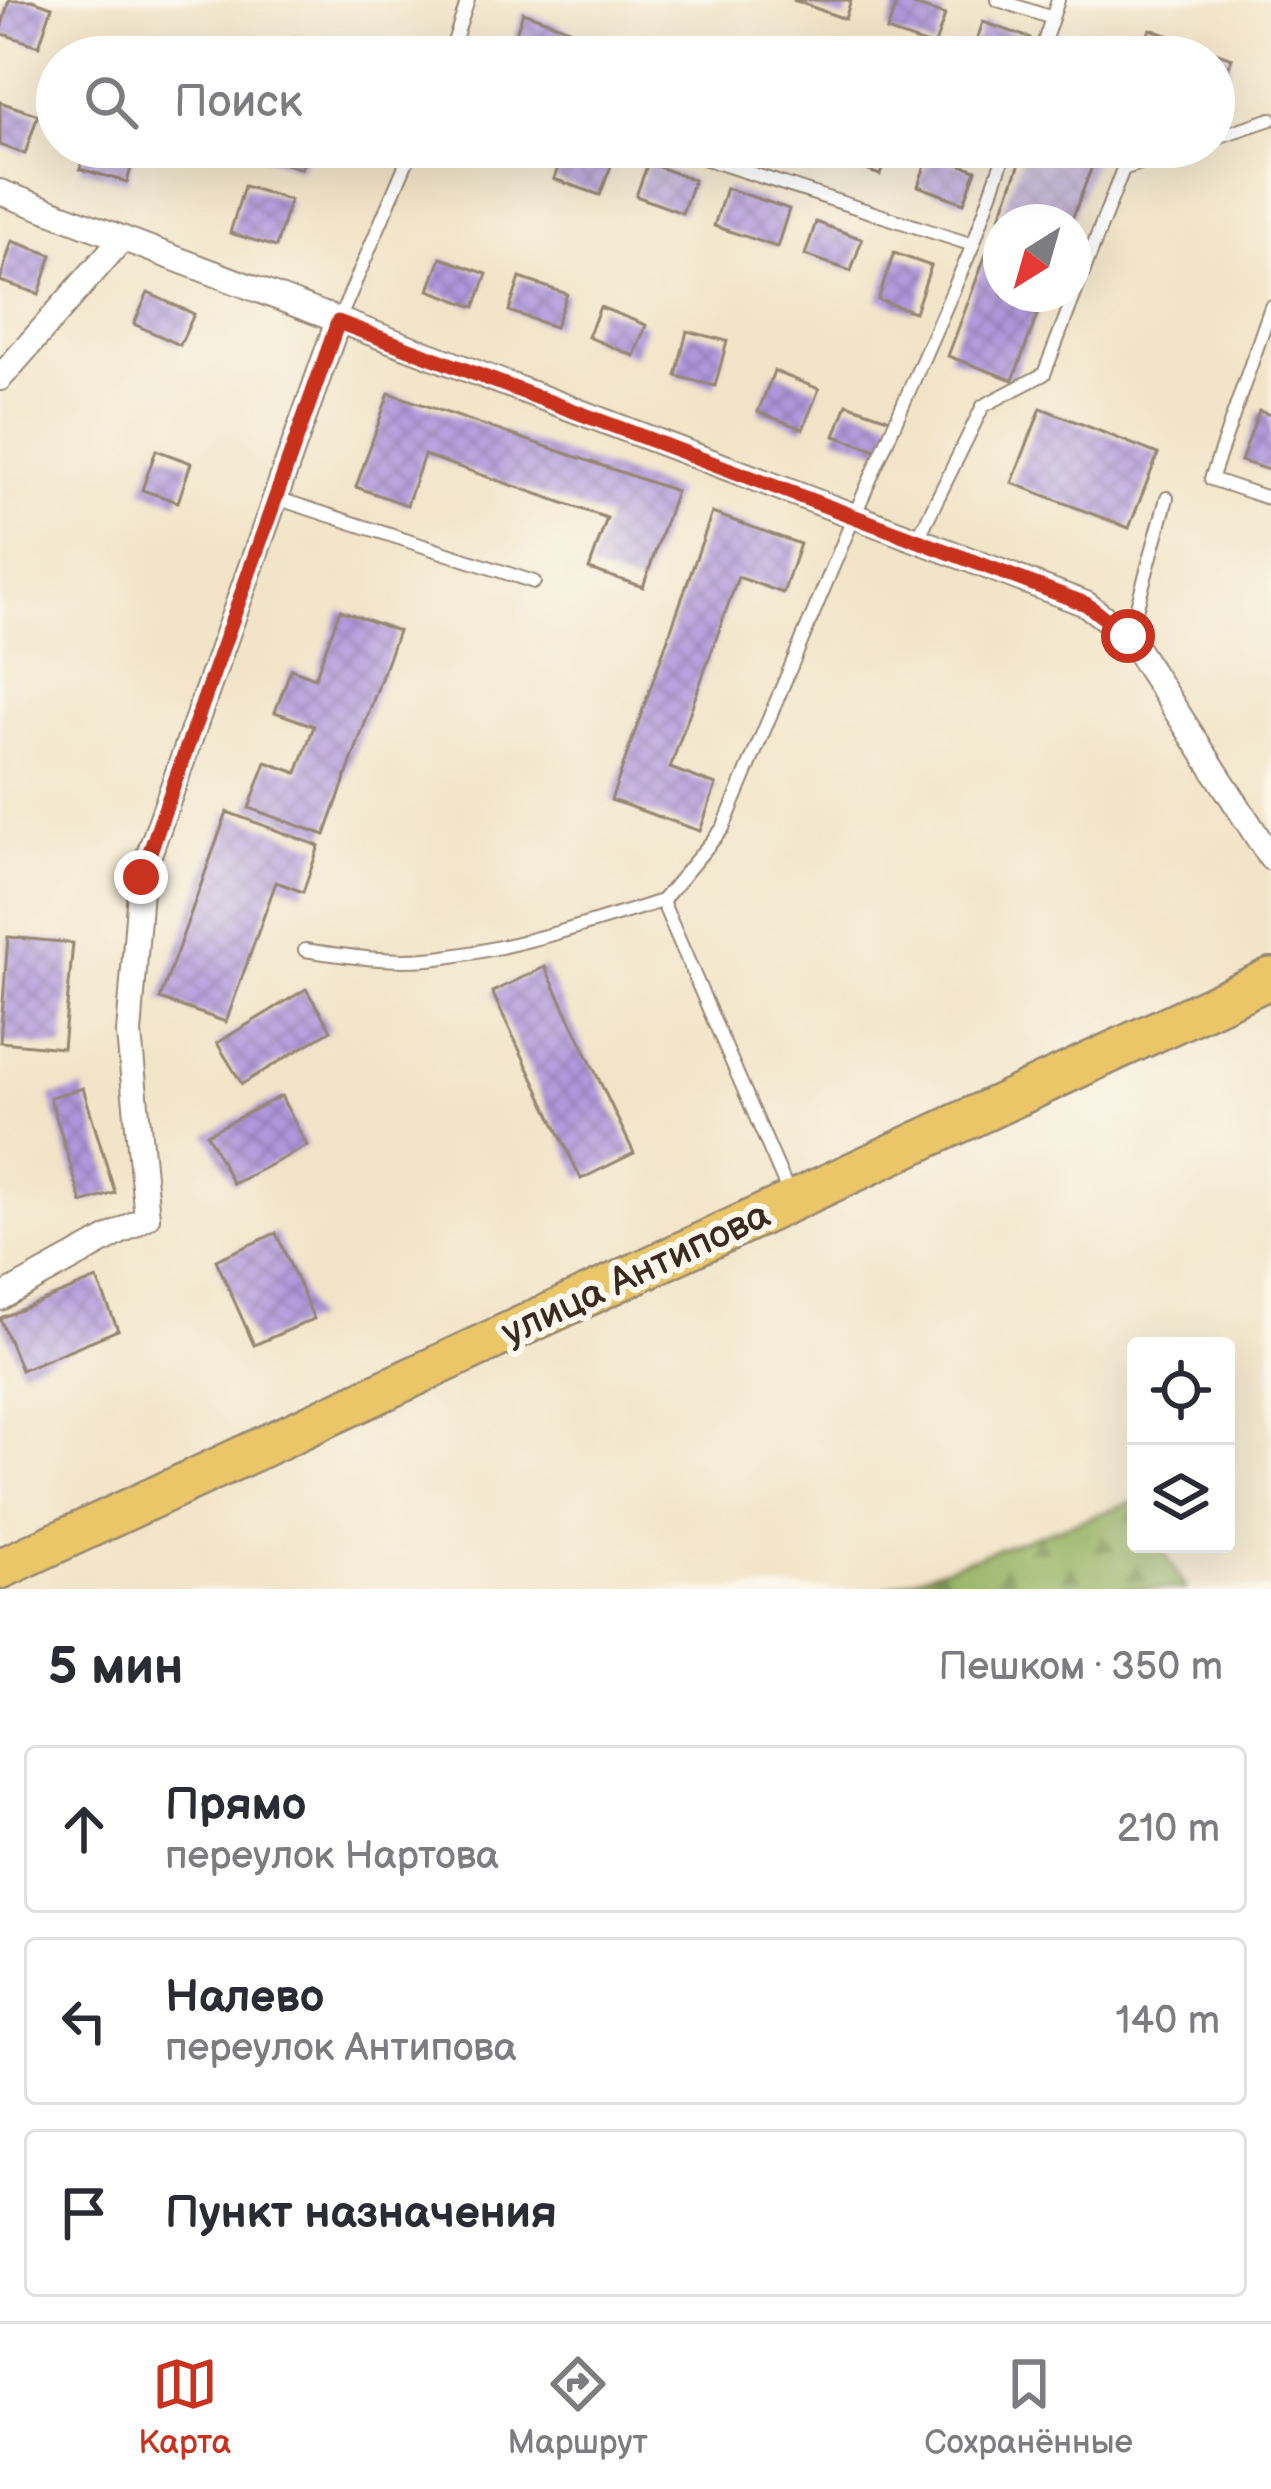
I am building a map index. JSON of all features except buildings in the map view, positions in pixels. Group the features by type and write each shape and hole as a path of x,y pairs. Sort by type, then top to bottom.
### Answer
{"main road":[{"name":"улица Антипова","path":"0,1569 1271,978"}],"street":[{"path":"0,192 1086,604 1128,636 1271,857"},
{"path":"0,378 121,241"},
{"path":"0,1298 147,1217 129,1034 141,877 338,322"}],"lane":[{"path":"456,36 468,0"},
{"path":"998,0 1052,18"},
{"path":"1046,36 1058,0"},
{"path":"1235,131 1271,119"},
{"path":"338,322 403,168"},
{"path":"733,168 973,245"},
{"path":"305,950 367,959 443,958 569,930 662,901 723,828 973,245 1000,168"},
{"path":"918,538 983,406 1045,374 1126,168"},
{"path":"1271,307 1211,478 1271,499"},
{"path":"275,498 534,582"},
{"path":"1128,636 1167,498"},
{"path":"662,901 791,1199"}],"green space":[{"path":"1127,1504 1127,1553 1165,1553 1186,1589 884,1589"}],"route":[{"path":"141,877 338,322 1086,604 1128,636"}]}
